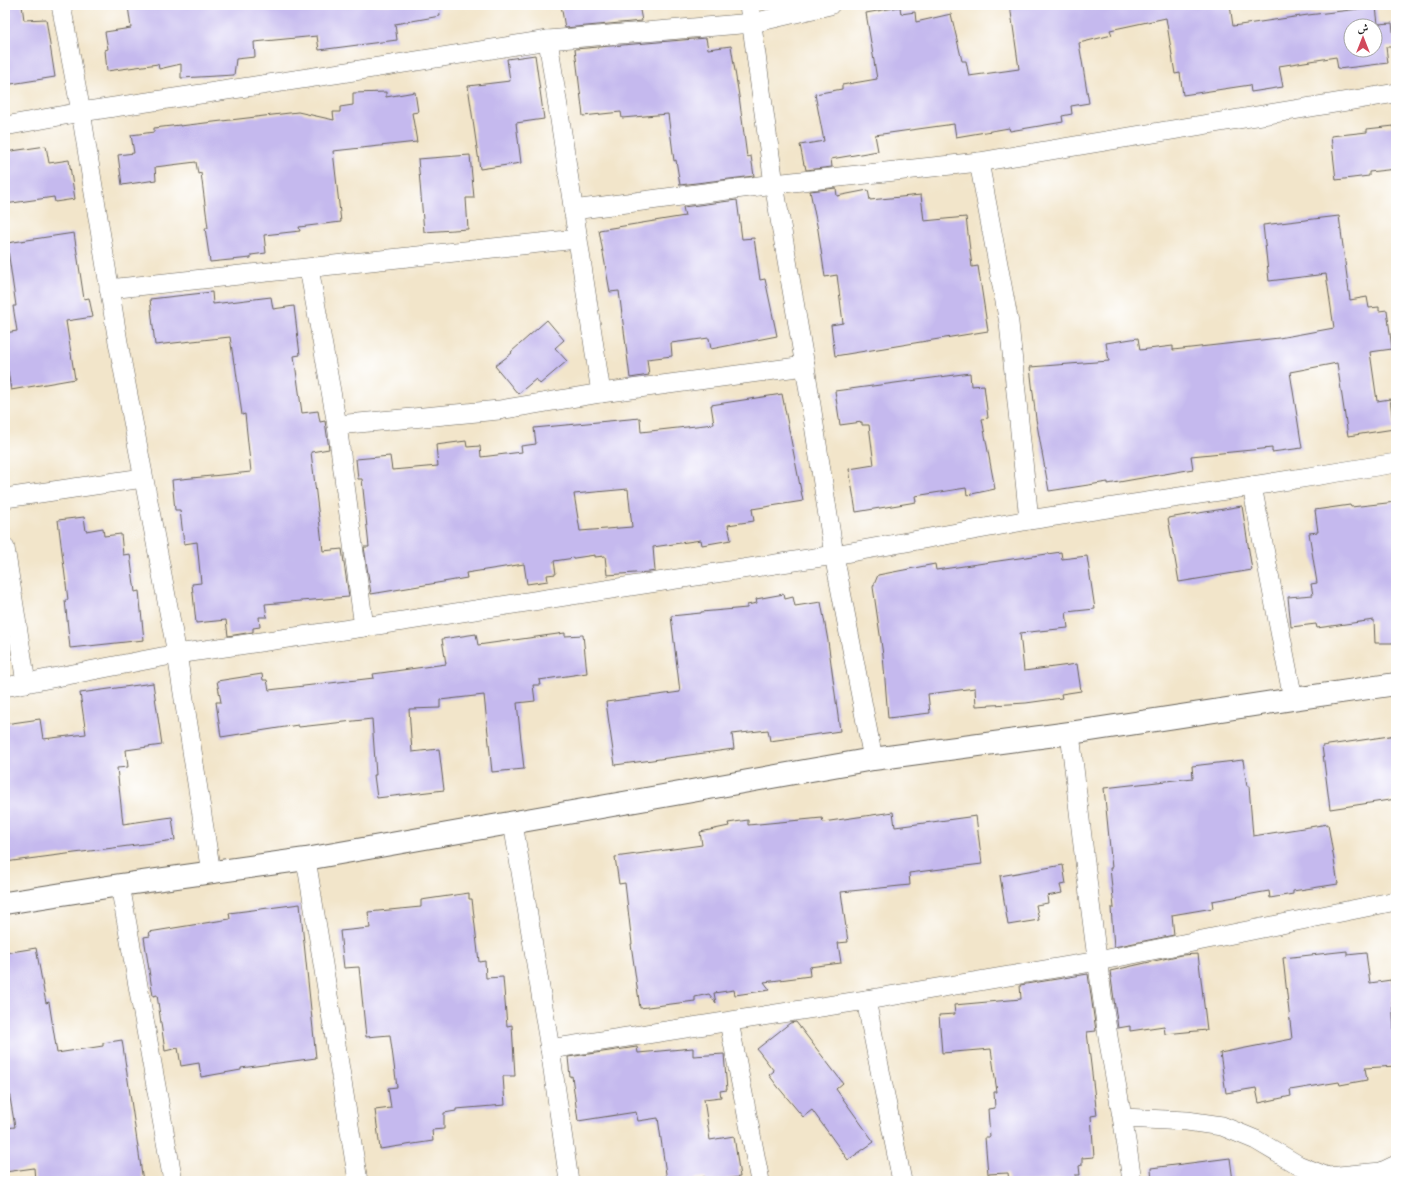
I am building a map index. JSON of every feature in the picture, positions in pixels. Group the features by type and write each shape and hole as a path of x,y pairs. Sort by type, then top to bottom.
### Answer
{"street":[{"path":"61,5 143,478 177,654 211,873"},
{"path":"750,5 774,184 805,366 834,555 873,759"},
{"path":"5,126 80,112 548,40 752,23 830,5"},
{"path":"548,40 601,393"},
{"path":"573,210 774,184 979,162 1396,93"},
{"path":"979,162 1008,324 1029,520"},
{"path":"110,290 577,239"},
{"path":"309,268 337,425 364,627"},
{"path":"337,425 499,410 601,393 805,366"},
{"path":"5,687 177,654 834,555 1029,520 1396,463"},
{"path":"5,498 143,478"},
{"path":"1252,486 1293,699"},
{"path":"5,548 26,683"},
{"path":"5,903 306,859 873,759 1070,733 1396,684"},
{"path":"1070,733 1109,1043 1123,1118 1132,1181"},
{"path":"513,822 550,1049 564,1180"},
{"path":"306,859 358,1181"},
{"path":"120,885 173,1181"},
{"path":"550,1049 866,1000 1098,961 1396,901"},
{"path":"866,1000 902,1181"},
{"path":"729,1022 760,1181"},
{"path":"1123,1118 1187,1121 1222,1126 1256,1140 1328,1179 1381,1172 1396,1165"}],"building":[{"path":"5,5 22,5 24,20 46,19 55,77 5,85"},
{"path":"439,5 440,16 395,24 397,40 319,50 317,36 254,42 255,57 236,59 234,75 181,78 181,64 159,69 158,64 107,71 105,50 108,49 105,32 131,28 128,6"},
{"path":"561,5 639,5 642,21 565,28"},
{"path":"1010,5 1230,5 1233,26 1376,7 1377,18 1343,18 1343,58 1383,58 1383,24 1392,23 1395,47 1386,47 1388,63 1338,69 1336,57 1279,66 1283,87 1251,92 1250,85 1183,95 1180,73 1175,74 1166,18 1110,30 1112,35 1079,43 1089,103 1071,106 1072,114 1062,116 1063,122 1010,131 1009,128 956,137 954,124 875,135 878,151 831,159 832,167 806,170 800,145 824,141 815,94 842,89 842,85 877,79 866,13 900,7 901,14 915,12 916,22 951,14 962,61 966,61 969,76 1019,69"},
{"path":"706,38 708,49 731,46 747,157 751,156 754,176 680,185 676,160 674,161 668,114 622,118 621,112 583,116 575,49"},
{"path":"535,55 544,119 516,123 521,163 480,169 468,86 510,81 507,59"},
{"path":"386,92 386,97 415,92 418,112 412,113 417,142 333,151 341,222 299,227 300,231 264,235 266,253 251,255 251,258 210,262 205,228 208,228 201,173 198,174 196,162 155,167 156,180 122,185 118,155 134,153 131,135 154,132 154,128 298,112 334,120 333,112 340,112 340,107 353,105 353,93"},
{"path":"1394,126 1396,169 1369,172 1369,176 1336,180 1331,136 1367,132 1367,129"},
{"path":"46,146 49,163 69,160 75,199 55,202 54,197 5,204 5,152"},
{"path":"470,155 474,198 466,198 468,229 424,232 418,159"},
{"path":"836,188 837,196 868,190 870,200 921,195 924,221 966,217 972,267 978,266 988,331 835,356 831,325 843,323 837,275 825,277 810,191"},
{"path":"737,200 742,239 754,238 760,280 765,279 777,336 711,349 709,338 671,343 672,356 647,359 649,375 630,378 619,291 610,292 599,230 685,216 683,207"},
{"path":"1339,216 1350,300 1367,297 1369,308 1379,307 1379,311 1387,310 1392,349 1370,352 1377,401 1390,399 1394,429 1348,436 1337,363 1290,372 1302,448 1272,452 1272,448 1191,456 1193,469 1108,484 1108,482 1049,491 1036,419 1030,367 1109,361 1106,343 1138,338 1140,350 1173,346 1173,350 1279,338 1334,328 1326,274 1269,281 1263,225"},
{"path":"74,233 84,299 89,298 93,317 66,321 75,379 11,390 8,371 5,371 5,333 17,331 13,306 16,306 7,243"},
{"path":"212,292 213,304 271,297 273,309 294,306 300,355 294,356 302,413 318,411 320,422 325,421 329,449 311,452 323,551 342,549 349,597 265,604 267,617 259,617 260,627 253,628 253,632 228,636 226,620 196,623 192,584 201,583 197,542 184,544 180,510 175,510 172,480 251,472 245,414 242,415 230,337 155,345 150,299"},
{"path":"547,320 564,340 555,348 567,361 540,384 536,379 518,394 495,366 512,353 511,352"},
{"path":"970,373 971,386 984,385 988,418 982,419 995,489 967,495 966,488 915,496 916,502 856,512 849,469 874,465 869,425 862,425 862,422 840,425 835,391"},
{"path":"782,394 803,501 752,509 754,521 728,525 731,540 702,545 701,540 653,547 655,571 607,575 605,556 595,557 595,555 554,561 556,574 547,575 548,581 527,584 524,564 466,573 467,578 371,594 364,547 369,547 362,479 358,479 356,459 390,456 392,470 438,466 436,445 466,441 467,447 480,446 481,457 522,452 521,446 536,444 534,428 640,418 641,432 714,424 711,405","holes":["628,489 632,527 580,531 574,494"]},
{"path":"1396,502 1396,617 1393,617 1394,643 1375,643 1374,620 1317,628 1316,624 1291,627 1288,597 1313,595 1311,584 1317,583 1309,533 1318,532 1315,510 1350,505 1351,507"},
{"path":"1242,506 1252,570 1179,582 1168,518"},
{"path":"84,517 86,531 103,528 104,536 121,534 123,555 130,554 135,592 139,591 144,640 70,648 65,600 68,600 58,520"},
{"path":"1061,552 1062,559 1087,556 1095,609 1066,612 1068,628 1020,633 1024,671 1077,664 1081,691 1061,694 1062,698 1026,703 976,706 975,688 928,694 930,713 888,718 883,655 873,587 878,575 935,564 936,570"},
{"path":"784,594 785,599 793,597 795,606 821,602 828,641 840,731 770,741 768,730 732,734 734,749 615,765 606,702 680,692 671,616 747,608 747,605 757,603 756,599"},
{"path":"565,633 565,636 583,635 587,673 539,680 540,685 533,685 535,701 517,703 524,769 492,772 484,695 440,700 440,708 409,709 412,752 439,749 444,790 377,798 374,775 376,775 372,719 299,727 298,725 221,737 216,702 221,702 217,681 262,674 263,680 267,680 269,690 374,678 373,674 446,664 442,639 476,634 478,645"},
{"path":"153,683 162,745 126,750 128,767 117,768 123,824 172,817 175,840 5,862 5,724 40,719 43,739 86,734 80,693"},
{"path":"1396,735 1396,799 1330,809 1322,746"},
{"path":"1243,760 1247,786 1249,786 1253,836 1328,824 1338,884 1293,891 1293,894 1270,898 1269,891 1212,901 1213,908 1172,915 1174,935 1114,947 1111,908 1114,908 1110,868 1112,868 1104,788 1193,778 1192,766"},
{"path":"893,812 895,827 976,816 982,864 909,873 910,885 841,892 848,942 838,943 841,963 809,967 810,976 764,982 770,990 735,995 734,990 714,993 716,1003 709,994 695,997 695,1001 640,1008 631,944 625,883 619,884 615,857 702,845 700,832 729,826 728,823 748,820 748,825 822,818 823,822"},
{"path":"1063,865 1066,884 1060,885 1062,893 1047,896 1048,903 1036,905 1039,920 1008,925 1000,876"},
{"path":"469,893 469,899 472,899 479,962 485,961 486,978 503,977 507,1026 512,1025 515,1076 503,1076 505,1105 456,1109 456,1111 444,1113 444,1129 432,1130 433,1141 380,1149 375,1110 391,1108 388,1088 397,1087 390,1035 366,1037 359,967 344,968 340,931 370,928 368,912 421,907 421,900"},
{"path":"300,904 316,1058 241,1068 241,1070 201,1077 199,1063 181,1066 178,1048 165,1051 157,995 153,996 144,937 150,936 149,932 230,919 229,913"},
{"path":"36,948 46,1003 49,1002 57,1053 103,1046 103,1043 122,1040 143,1181 35,1181 34,1168 5,1172 5,1128 15,1127 7,1080 5,1080 5,953"},
{"path":"1347,951 1347,955 1366,953 1370,983 1391,980 1396,1066 1365,1068 1367,1080 1340,1085 1339,1082 1290,1090 1291,1096 1259,1103 1256,1088 1226,1093 1220,1053 1292,1039 1283,958"},
{"path":"1198,954 1207,1030 1165,1034 1164,1026 1130,1031 1130,1026 1118,1028 1110,971 1181,955"},
{"path":"1088,974 1096,1031 1087,1032 1097,1115 1091,1116 1094,1157 1082,1158 1082,1165 1079,1166 1080,1175 1075,1175 1076,1178 1036,1181 1009,1181 1008,1173 988,1174 985,1137 990,1137 988,1109 995,1108 994,1092 997,1092 991,1049 942,1053 939,1015 955,1014 954,1005 1021,999 1020,985"},
{"path":"796,1022 843,1083 836,1089 874,1142 848,1160 812,1110 803,1117 778,1087 769,1075 774,1071 757,1049 790,1023"},
{"path":"637,1047 638,1053 693,1048 693,1056 724,1054 727,1090 720,1091 721,1097 704,1099 710,1140 734,1136 740,1177 710,1181 706,1181 705,1177 679,1181 667,1181 658,1118 638,1121 636,1112 578,1121 568,1057"},
{"path":"1230,1158 1233,1181 1152,1181 1151,1168"}]}
